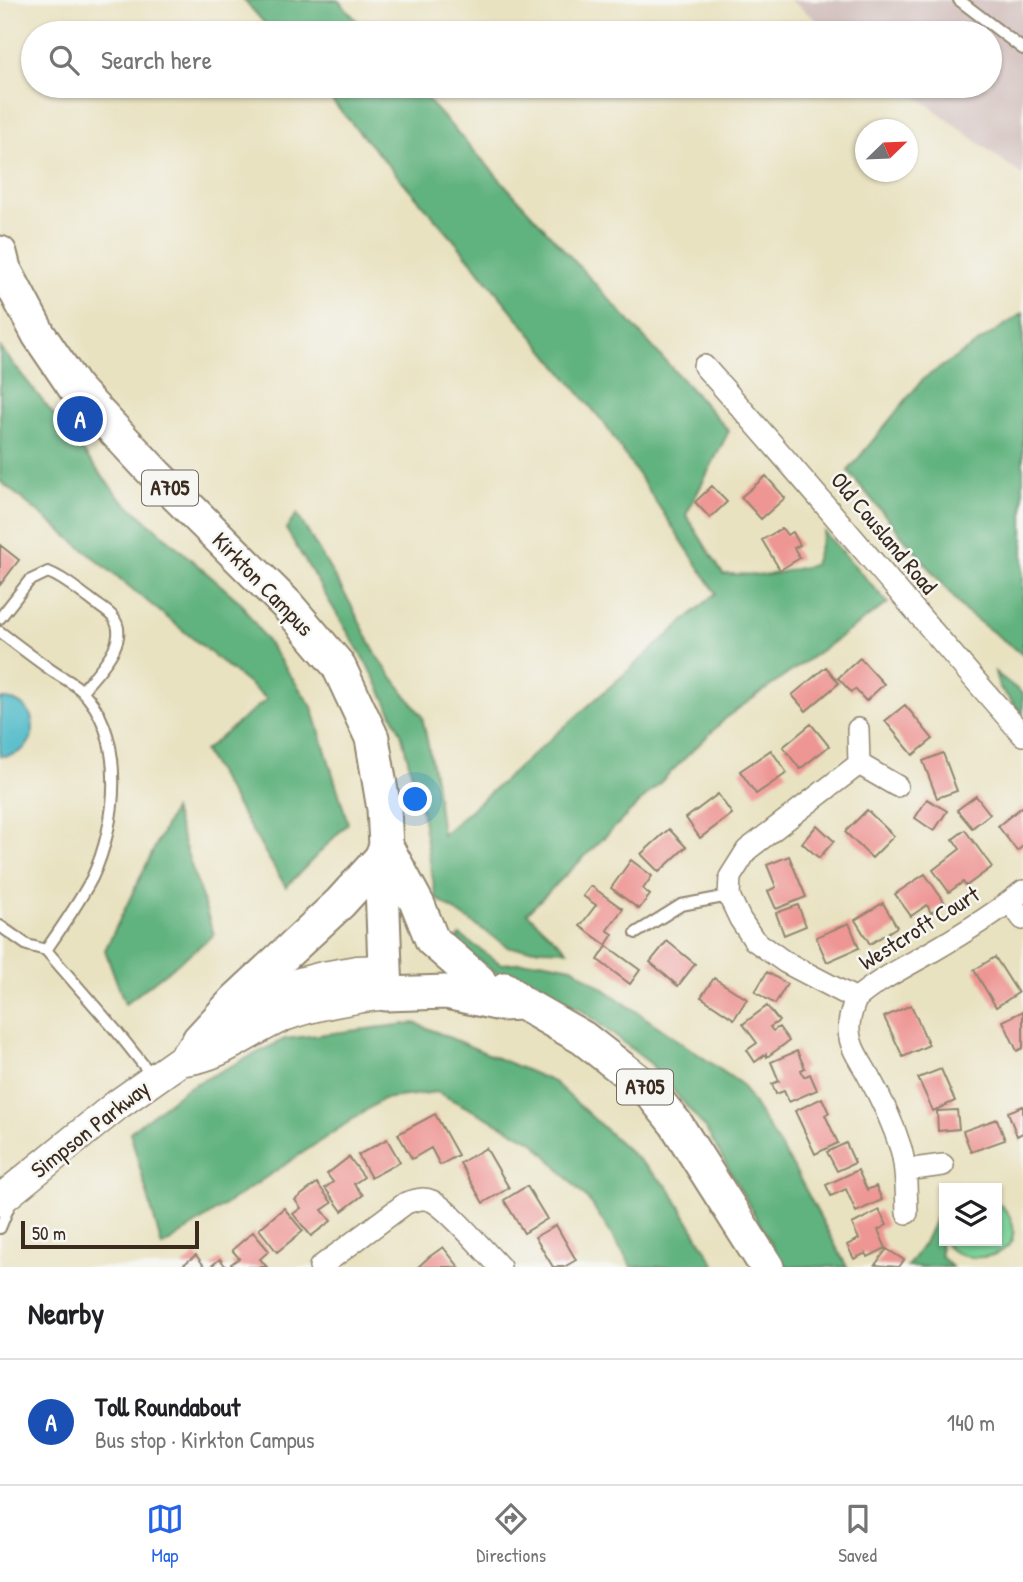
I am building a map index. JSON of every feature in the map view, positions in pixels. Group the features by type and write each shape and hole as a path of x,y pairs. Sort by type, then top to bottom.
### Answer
{"main road":[{"name":"Kirkton Campus","path":"0,253 4,269 39,335 75,388 157,475 287,605 338,665 372,738 381,781 394,982"},
{"name":"A705","path":"387,853 418,905 432,940 479,981"},
{"path":"190,1050 236,1000 340,903 387,853"},
{"name":"Simpson Parkway","path":"16,1187 81,1133 190,1050 280,988 323,976 357,971 394,982 500,1004 522,1003"},
{"name":"Simpson Parkway","path":"394,982 456,973 506,990 522,1003 583,1038 647,1088 676,1124 767,1267"}],"street":[{"name":"Old Cousland Road","path":"704,366 1023,735"},
{"path":"858,729 859,764"},
{"path":"859,764 897,786"},
{"path":"729,896 730,877 747,850 859,764"},
{"name":"Westcroft Court","path":"729,896 754,940 785,962 856,999"},
{"name":"Westcroft Court","path":"907,1213 906,1170 889,1118 853,1052 849,1030 856,999 869,988 1016,897 1023,919"},
{"path":"906,1170 943,1165"},
{"path":"320,1267 405,1203 420,1198 431,1200 443,1208 500,1267"}],"lane":[{"path":"959,0 986,21"},
{"path":"1002,33 1023,49"},
{"path":"0,618 29,581 48,572 61,577 113,617 118,627 118,639 113,652 82,691"},
{"path":"0,632 82,691 103,723 114,760 104,848 68,919 46,950"},
{"path":"636,933 681,905 729,896"},
{"path":"0,926 27,945 46,950 154,1079"},
{"path":"0,1228 16,1187"}],"shaded area":[{"path":"790,0 1023,0 1023,176 919,98 1002,98 1002,21 818,21"}],"green space":[{"path":"244,0 338,0 357,21 262,21"},
{"path":"330,98 426,98 729,431 686,515 723,574 768,575 814,565 824,532 888,603 728,716 527,913 567,950 510,948 436,898 422,813 401,733 374,676 286,529 297,514 350,603 378,658 422,716 435,779 442,835 716,593 604,423 453,239"},
{"path":"1023,313 1023,655 965,611 848,471 923,379"},
{"path":"0,347 118,496 240,602 312,707 348,823 286,887 204,751 267,699 0,481"},
{"path":"995,672 1023,694 1023,714 999,687"},
{"path":"173,810 214,935 125,1004 105,950"},
{"path":"460,935 501,964 541,961 572,967 741,1084 795,1170 847,1267 784,1267 706,1129 651,1064 579,1008 500,975 455,944"},
{"path":"415,1023 554,1082 669,1188 716,1267 632,1267 591,1203 534,1142 437,1092 383,1099 162,1247 130,1132 187,1088 285,1039"},
{"path":"1002,1207 1007,1212 1013,1225 1013,1235 1008,1245 998,1253 985,1257 957,1253 947,1246 1002,1246"},
{"path":"935,1219 939,1222 941,1256 952,1267 907,1267 924,1243"}],"water":[{"path":"0,699 14,701 24,707 31,716 31,738 25,748 15,754 0,756"}],"building":[{"path":"766,476 785,498 761,519 741,497"},
{"path":"712,486 727,502 710,518 695,502"},
{"path":"782,528 787,535 793,532 800,545 794,548 800,558 780,570 762,540"},
{"path":"0,545 19,560 0,585"},
{"path":"860,658 884,684 866,701 855,689 851,692 838,678"},
{"path":"826,667 839,683 806,711 792,695"},
{"path":"905,705 933,739 913,755 885,721"},
{"path":"811,724 829,746 800,769 783,747"},
{"path":"771,750 787,773 756,794 740,771"},
{"path":"943,753 957,791 937,798 923,761"},
{"path":"718,794 732,814 700,838 686,818"},
{"path":"976,796 990,814 972,828 957,810"},
{"path":"927,799 947,811 934,831 915,818"},
{"path":"1023,806 1023,846 1017,851 998,826"},
{"path":"867,810 894,836 872,858 845,832"},
{"path":"817,825 834,841 819,858 802,843"},
{"path":"669,829 686,847 659,872 641,854"},
{"path":"965,830 992,867 966,886 963,882 949,892 933,870 960,849 953,839"},
{"path":"789,856 806,897 776,909 768,891 776,887 767,865"},
{"path":"631,860 652,876 643,889 650,895 639,909 611,888"},
{"path":"925,874 945,903 931,913 927,905 911,916 895,894"},
{"path":"591,886 623,909 607,930 613,934 606,945 580,926 596,905 583,896"},
{"path":"883,903 897,927 870,944 855,920"},
{"path":"798,905 806,926 784,935 776,913"},
{"path":"849,923 859,948 827,962 816,937"},
{"path":"667,941 695,964 678,986 650,962"},
{"path":"607,946 640,970 630,984 598,960"},
{"path":"995,957 1018,993 996,1007 974,970"},
{"path":"767,972 787,984 775,1004 755,992"},
{"path":"714,978 747,999 734,1019 701,997"},
{"path":"911,1005 929,1045 903,1057 884,1017"},
{"path":"767,1006 779,1021 770,1027 773,1031 779,1027 789,1041 755,1062 747,1050 757,1043 743,1024"},
{"path":"1023,1011 1023,1048 1017,1051 1003,1021"},
{"path":"797,1051 805,1068 801,1070 804,1077 810,1074 817,1090 789,1102 784,1091 776,1094 772,1084 779,1081 771,1062"},
{"path":"941,1069 955,1101 933,1111 918,1078"},
{"path":"822,1098 829,1113 825,1115 838,1143 815,1154 795,1111"},
{"path":"1023,1106 1023,1133 1017,1136 1008,1112"},
{"path":"957,1110 959,1129 938,1131 937,1111"},
{"path":"435,1114 458,1155 440,1165 431,1148 412,1159 398,1134"},
{"path":"997,1119 1005,1140 971,1152 963,1131"},
{"path":"387,1139 400,1162 371,1178 358,1155"},
{"path":"846,1143 855,1163 837,1171 827,1152"},
{"path":"486,1148 509,1188 483,1203 460,1163"},
{"path":"349,1157 364,1177 354,1184 363,1195 342,1211 325,1188 333,1182 327,1174"},
{"path":"858,1170 867,1190 876,1186 882,1200 856,1212 846,1189 831,1196 826,1185"},
{"path":"317,1183 332,1203 322,1210 331,1221 311,1236 293,1214 301,1208 295,1200"},
{"path":"527,1186 547,1219 524,1233 504,1200"},
{"path":"284,1208 303,1231 277,1252 259,1229"},
{"path":"879,1210 887,1225 878,1230 886,1248 868,1257 866,1253 854,1259 847,1245 859,1239 852,1224"},
{"path":"556,1225 576,1260 564,1267 553,1267 535,1237"},
{"path":"253,1232 269,1251 260,1259 267,1267 234,1267 231,1264 239,1258 232,1250"},
{"path":"443,1247 459,1267 418,1267 429,1257"},
{"path":"887,1249 904,1260 899,1267 875,1265"},
{"path":"196,1255 205,1267 183,1265"},
{"path":"220,1259 226,1267 210,1267"}],"place":[{"name":"Toll Roundabout","path":"80,419"}]}
